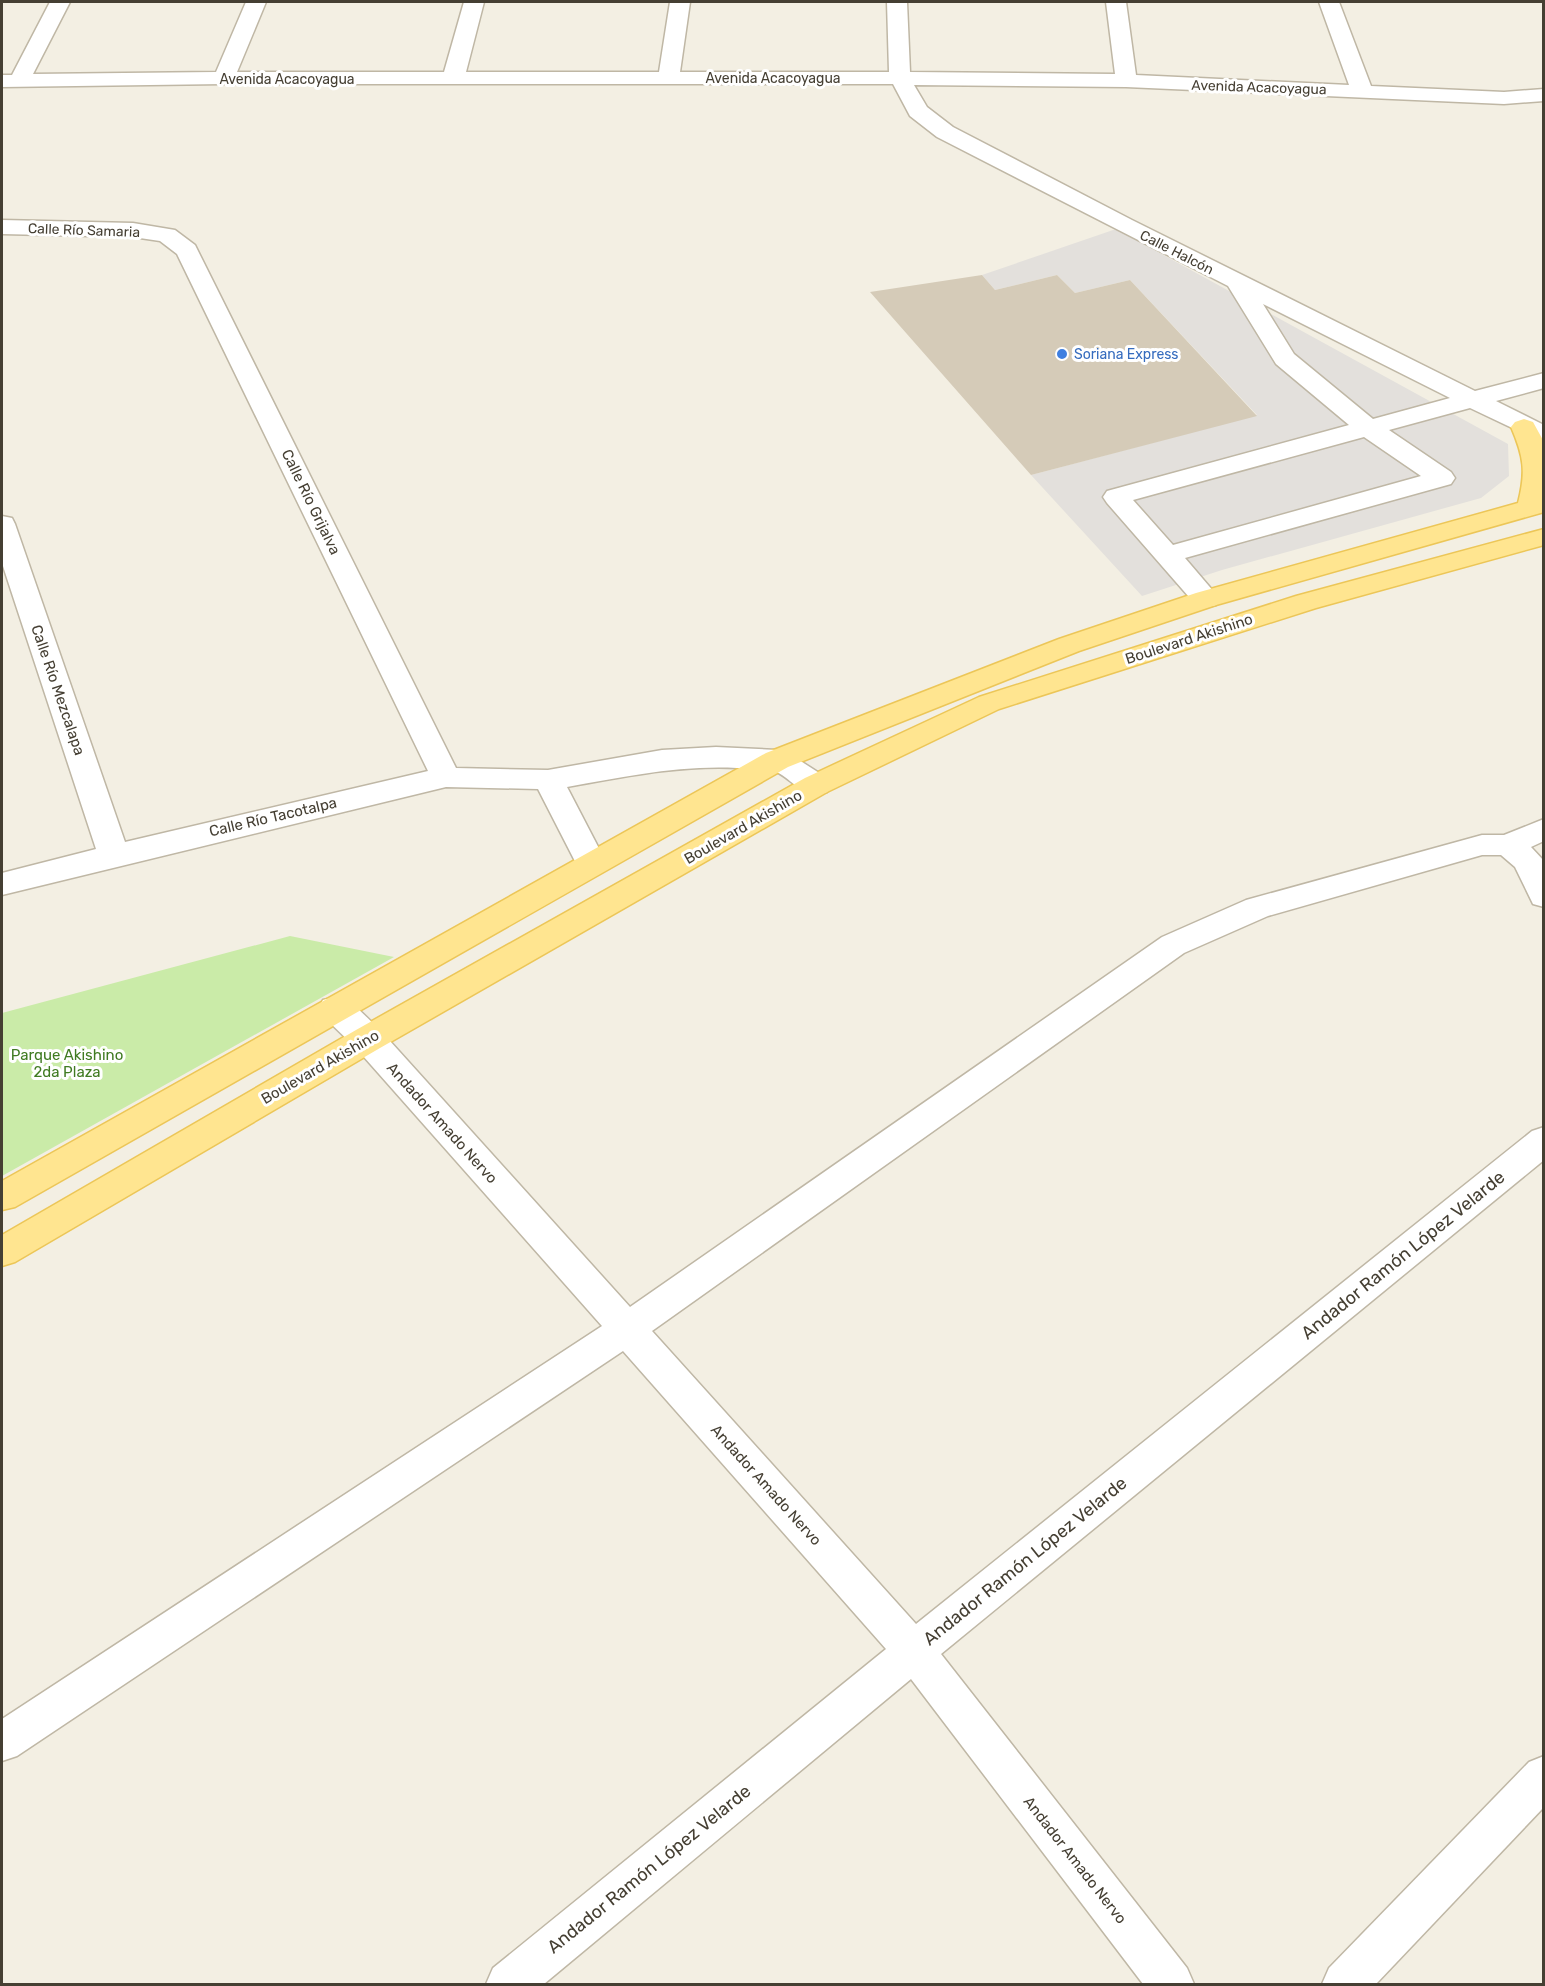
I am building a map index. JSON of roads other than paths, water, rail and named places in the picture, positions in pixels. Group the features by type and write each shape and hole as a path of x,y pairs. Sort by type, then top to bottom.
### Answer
{"main road":[{"path":"1534,431 1538,478 1537,506"},
{"name":"Boulevard Akishino","path":"2,1197 777,760 1069,645 1206,599 1537,506"},
{"name":"Boulevard Akishino","path":"2,1252 816,784 989,703 1306,602 1544,537"}],"street":[{"path":"10,81 60,2"},
{"path":"224,78 256,2"},
{"path":"453,79 474,2"},
{"path":"669,78 680,2"},
{"name":"Calle Halcón","path":"897,2 900,78 918,111 945,132 1238,283 1534,431"},
{"path":"1116,2 1126,81"},
{"path":"1329,2 1362,91"},
{"name":"Avenida Acacoyagua","path":"10,81 224,78 900,78 1126,81 1504,99 1544,95"},
{"name":"Calle Río Samaria","path":"2,227 133,230 167,236"},
{"name":"Calle Río Grijalva","path":"167,236 187,250 446,777"},
{"path":"1167,555 1442,478 1368,428 1285,359 1238,283"},
{"path":"1206,599 1116,497 1544,380"},
{"name":"Calle Río Mezcalapa","path":"2,524 114,855"},
{"name":"Calle Río Tacotalpa","path":"2,884 114,855 446,777 548,780 662,760 716,758 777,760 816,784"},
{"path":"548,780 591,864"},
{"path":"2,1742 627,1329 1173,945 1257,908 1482,845 1508,845 1544,829"},
{"path":"1508,845 1528,861 1544,896"},
{"name":"Andador Amado Nervo","path":"335,1008 368,1040 914,1651 1171,1984"},
{"name":"Andador Ramón López Velarde","path":"509,1984 914,1651 1544,1140"},
{"path":"1345,1984 1544,1776"}],"place":[{"name":"Soriana Express","path":"1062,354"}],"park label":[{"name":"Parque Akishino 2da Plaza","path":"67,1064"}]}
